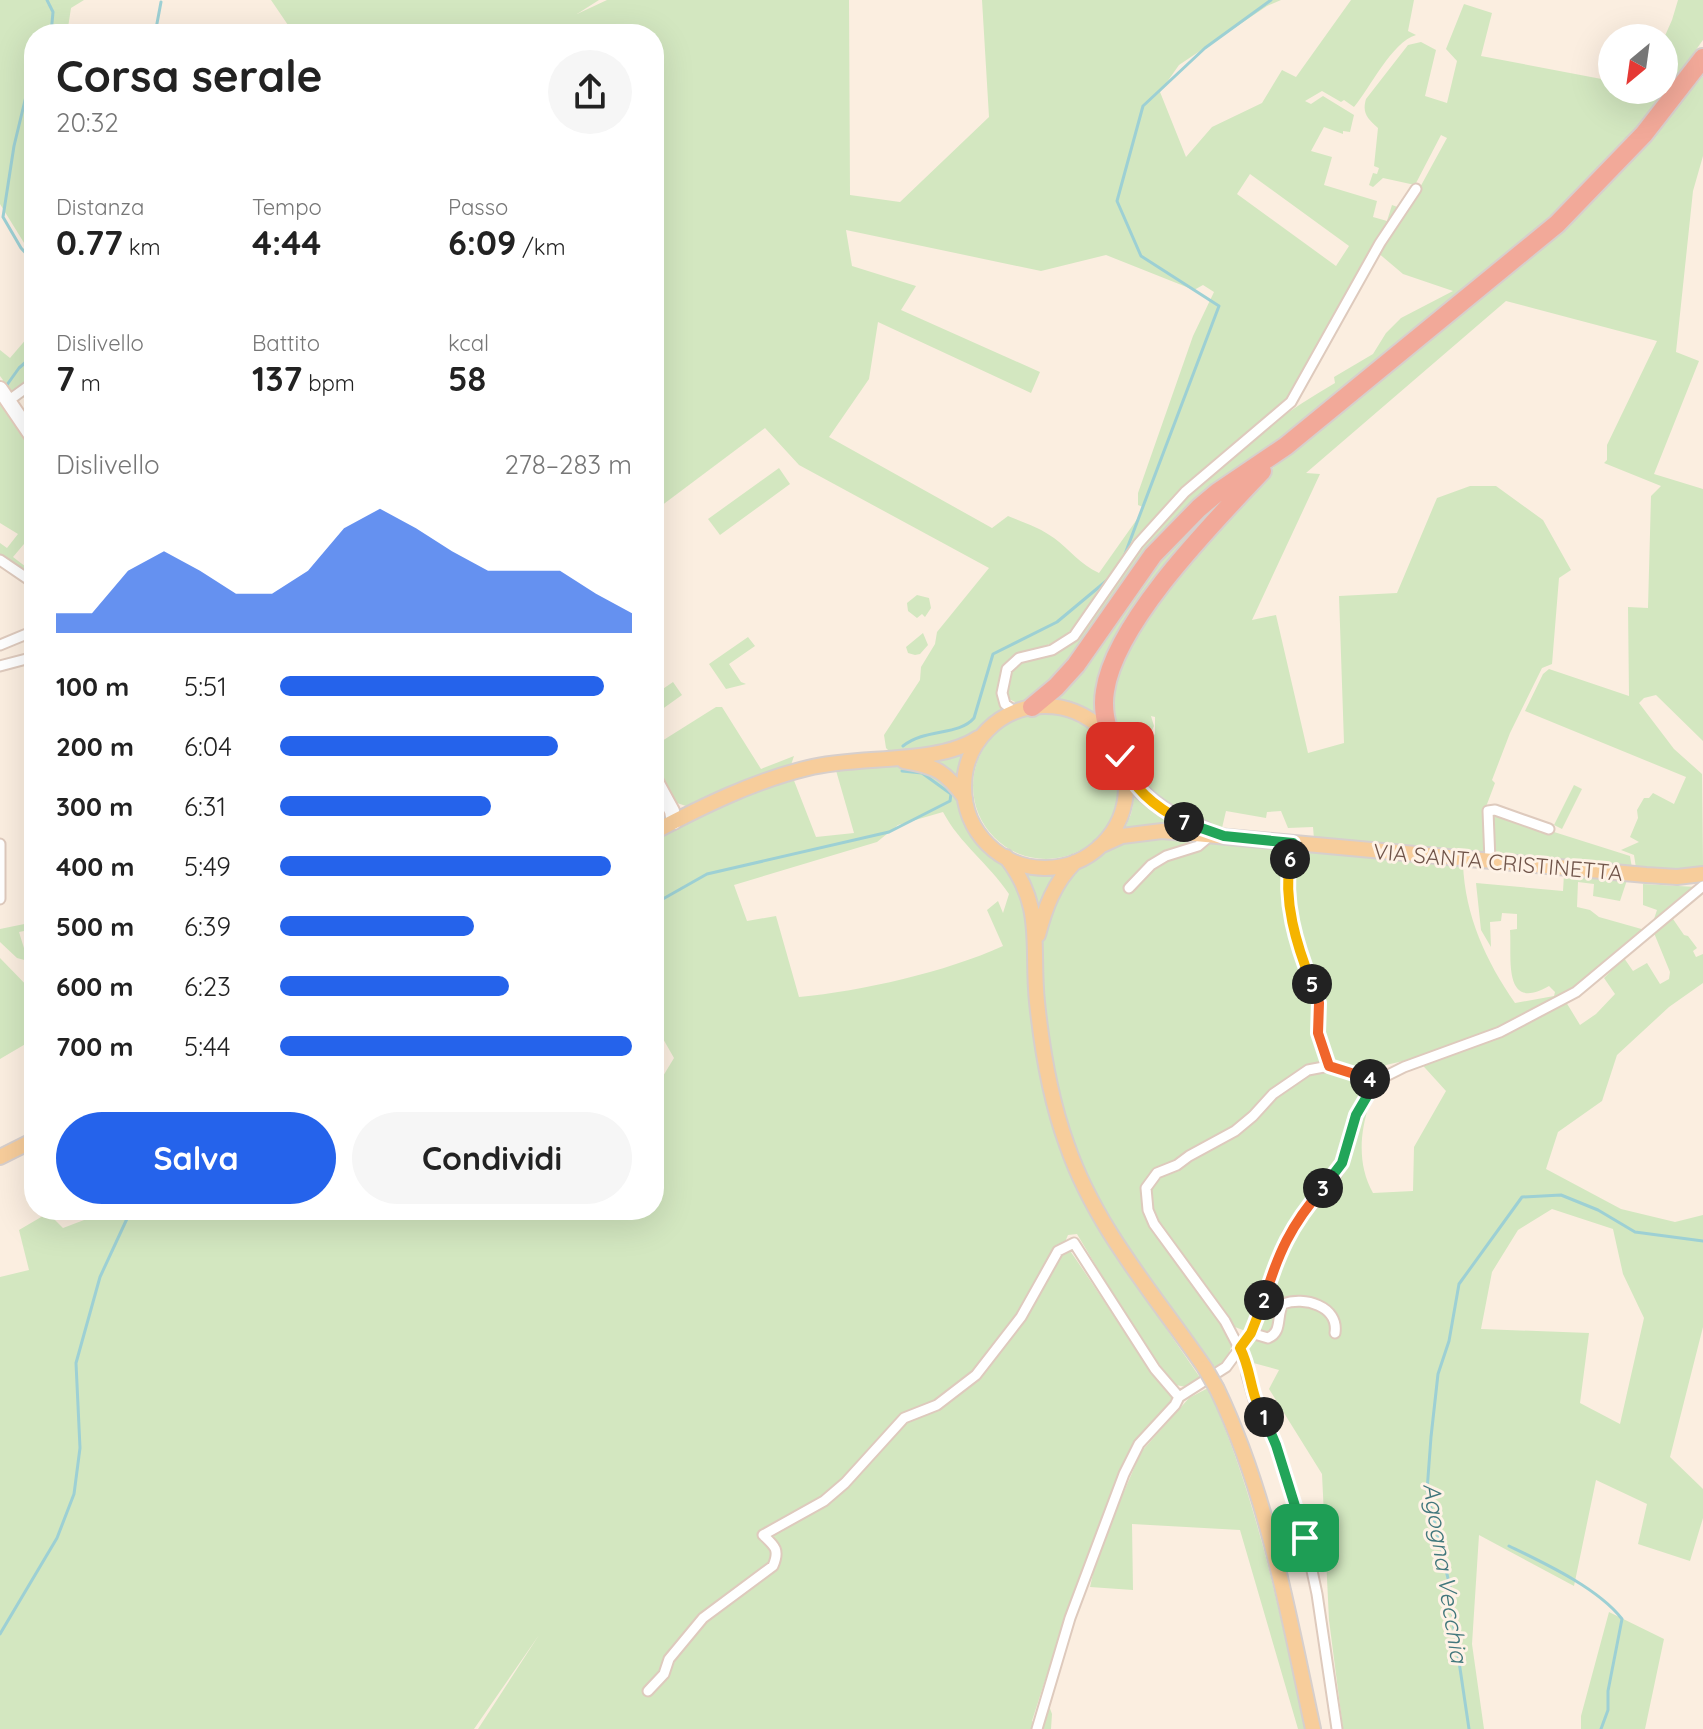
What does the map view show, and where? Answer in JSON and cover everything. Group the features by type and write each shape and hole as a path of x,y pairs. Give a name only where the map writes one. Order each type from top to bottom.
{"highway":[{"path":"1678,90 1703,48"},
{"path":"1678,92 1703,58"},
{"path":"1678,94 1703,72"},
{"path":"1024,709 1056,687 1076,665 1132,582 1173,533 1218,492 1286,446 1557,224 1616,165 1668,104"},
{"path":"1111,740 1104,719 1105,690 1131,628 1213,522 1286,446"}],"main road":[{"path":"664,827 748,788 788,774 836,762 965,746 999,721 1024,709 1059,707 1077,712 1099,726 1111,740 1125,773 1123,809 1111,834 1100,846 1076,861 1055,888 1037,940 1036,991 1049,1081 1067,1146 1105,1227 1205,1368 1234,1424 1258,1487 1313,1729"},
{"path":"966,800 968,764 985,733"},
{"path":"867,759 905,762 939,770 950,777 966,800 980,833 1021,876 1037,940"},
{"name":"VIA SANTA CRISTINETTA","path":"1125,773 1151,802 1167,813 1218,835"},
{"name":"VIA SANTA CRISTINETTA","path":"1100,846 1122,836 1151,832 1218,835 1557,868 1677,877 1703,874"},
{"path":"1006,857 1041,867 1076,861"},
{"path":"0,1157 24,1145"}],"street":[{"path":"1024,709 1005,704 1002,693 1007,669 1019,658 1052,650 1074,636 1138,544 1185,492 1291,402 1380,243 1416,189"},
{"path":"24,386 3,393 24,424"},
{"path":"0,560 24,576"},
{"path":"0,645 24,635"},
{"path":"0,666 24,660"},
{"path":"664,792 675,806 690,814"},
{"path":"664,796 674,822"},
{"path":"1490,861 1488,811 1495,810 1549,829"},
{"path":"1129,888 1151,865 1166,856 1198,846 1218,835"},
{"path":"1293,843 1288,899 1292,924 1319,1003 1318,1033 1329,1066"},
{"path":"0,844 0,899"},
{"path":"1037,1729 1070,1618 1124,1474 1139,1444 1179,1397 1226,1367 1251,1333 1288,1234 1337,1173 1356,1115 1376,1081 1404,1067 1500,1032 1576,992 1703,886"},
{"path":"1337,1729 1317,1594 1305,1538 1276,1445 1254,1400 1247,1375 1248,1365 1225,1321 1154,1224 1148,1210 1146,1188 1157,1173 1177,1165 1235,1131 1273,1094 1308,1070 1329,1066 1376,1081"},
{"path":"648,1691 664,1674 669,1659 703,1618 773,1566 778,1555 775,1546 763,1535 824,1501 845,1483 904,1418 937,1405 976,1375 1021,1317 1058,1251 1074,1243 1155,1369 1179,1397"},
{"path":"1251,1333 1268,1338 1274,1336 1279,1328 1278,1312 1283,1304 1291,1301 1324,1308 1333,1314 1337,1323 1335,1333"}],"green space":[{"path":"0,0 84,0 71,8 69,24 24,24 24,243 0,204"},
{"path":"271,0 599,0 577,14 607,0 849,0 850,195 900,202 989,117 982,0 1281,0 1267,6 1179,65 1160,92 1186,157 1212,127 1262,103 1282,70 1296,77 1351,0 1414,0 1408,31 1416,35 1407,39 1390,56 1354,107 1322,91 1305,101 1311,104 1323,96 1354,115 1350,132 1343,131 1343,134 1324,127 1311,151 1332,157 1324,185 1377,201 1373,217 1387,221 1392,205 1403,209 1289,399 1211,462 1170,502 1131,546 1070,631 1057,641 1008,663 999,688 1002,709 963,743 890,752 886,748 884,735 920,680 921,667 935,644 937,632 989,568 799,465 765,428 664,504 664,24 287,24","holes":["1250,174 1349,246 1336,266 1237,194","846,230 1041,271 1106,255 1194,290 1203,285 1214,292 1193,336 1138,493 1138,505 1143,507 1140,515 1099,573 1038,528 1008,516 992,528 829,437 869,379 878,322 1031,393 1040,372 901,310 916,286 852,266"]},
{"path":"1678,0 1703,0 1703,40 1678,75 1678,24 1670,24"},
{"path":"1464,4 1492,13 1481,56 1598,78 1598,104 1657,104 1631,140 1569,206 1439,315 1412,329 1375,364 1215,488 1037,697 1019,704 1007,698 1009,672 1027,659 1072,641 1133,555 1206,477 1281,417 1335,383 1334,377 1373,354 1386,333 1401,318 1453,291 1403,274 1377,252 1412,202 1447,138 1441,135 1415,185 1383,178 1373,187 1369,185 1373,173 1377,174 1379,168 1374,166 1378,128 1366,115 1366,99 1408,45 1421,42 1436,50 1425,96 1447,103 1457,61 1446,49"},
{"path":"1703,76 1703,156 1693,191 1676,352 1699,361 1654,474 1703,489 1703,741 1656,695 1639,703 1674,749 1702,774 1703,867 1668,870 1636,868 1634,855 1621,850 1639,842 1630,837 1638,818 1637,810 1644,798 1649,798 1653,793 1674,804 1686,777 1525,711 1543,674 1549,669 1629,696 1628,607 1648,608 1651,496 1661,486 1604,463 1607,460 1607,445 1657,341 1506,301 1306,473 1320,474 1252,620 1276,615 1308,753 1344,743 1339,596 1397,593 1437,498 1470,486 1496,486 1543,520 1571,570 1559,578 1552,664 1542,668 1510,733 1492,780 1495,783 1484,812 1486,856 1314,839 1313,827 1288,828 1281,811 1267,812 1266,818 1226,811 1222,828 1181,814 1151,796 1132,774 1131,762 1155,734 1155,717 1151,716 1154,726 1143,741 1128,744 1117,739 1109,686 1145,614 1261,478 1562,231 1620,174"},
{"path":"24,342 24,387 13,395 1,382 0,350 10,358"},
{"path":"0,397 24,432 24,544 13,557 24,565 24,573 0,556 0,543 7,548 18,534 0,523"},
{"path":"779,468 790,484 720,535 708,519"},
{"path":"1223,497 1224,503 1147,602 1101,718 1078,708 1046,701 1142,573"},
{"path":"917,595 929,598 931,608 925,617 922,614 917,618 908,611 907,603"},
{"path":"923,633 928,645 920,654 908,653 906,647"},
{"path":"748,637 755,646 729,664 741,682 746,684 726,689 709,664"},
{"path":"673,682 682,695 664,708 664,688"},
{"path":"716,707 722,707 761,769 794,756 790,768 692,808 674,802 664,784 664,740"},
{"path":"1046,713 1074,718 1098,734 1114,758 1119,786 1114,814 1098,838 1074,854 1046,859 1018,854 994,838 978,814 973,786 978,758 994,734 1018,718"},
{"path":"964,753 959,777 942,765 924,760"},
{"path":"903,764 935,773 961,802 975,836 985,850 1012,873 1025,900 1029,1000 1035,1042 1077,1186 1117,1257 1201,1379 1187,1387 1175,1385 1139,1338 1077,1234 1068,1235 1066,1245 1172,1397 1133,1452 1078,1585 1032,1721 1038,1725 1049,1706 1051,1729 478,1729 539,1635 474,1729 0,1729 0,1277 29,1270 19,1230 36,1220 55,1220 63,1228 84,1220 664,1220 664,1074 674,1058 664,1040 664,832 744,794 793,778 816,837 854,833 835,767","holes":["943,812 1009,894 1003,913 998,901 987,910 1003,946 956,964 849,990 799,997 776,916 747,921 734,885 877,842 898,825"]},
{"path":"1574,785 1582,789 1562,829 1554,825"},
{"path":"1135,794 1176,823 1175,825 1124,830"},
{"path":"1497,814 1630,856 1632,868 1496,857 1491,820"},
{"path":"1145,835 1197,840 1191,844 1199,849 1216,839 1463,864 1468,902 1479,937 1515,1003 1554,996 1555,992 1549,986 1534,992 1523,992 1517,987 1511,967 1510,930 1517,929 1517,914 1502,913 1501,921 1490,922 1491,947 1481,930 1476,883 1563,891 1564,874 1627,880 1620,901 1593,896 1594,884 1578,882 1577,907 1590,910 1599,917 1645,930 1581,984 1534,1014 1543,1015 1566,1002 1580,1025 1615,994 1604,978 1624,958 1633,971 1647,963 1660,984 1669,979 1670,972 1654,933 1682,909 1673,919 1697,948 1693,951 1696,957 1703,954 1703,983 1669,1007 1617,1055 1602,1101 1558,1132 1546,1169 1621,1209 1675,1222 1703,1215 1703,1327 1670,1457 1703,1489 1703,1518 1690,1561 1638,1544 1647,1504 1596,1480 1574,1586 1479,1535 1472,1644 1484,1729 1343,1729 1329,1620 1322,1474 1269,1389 1279,1370 1246,1361 1242,1350 1253,1334 1235,1327 1230,1350 1216,1369 1116,1233 1078,1160 1059,1094 1045,1020 1041,985 1044,928 1055,896 1074,869 1099,852","holes":["1416,1058 1446,1091 1414,1147 1413,1191 1373,1193 1366,1177 1362,1145 1363,1128 1372,1096 1386,1065","1552,1209 1613,1229 1623,1274 1644,1318 1620,1424 1580,1403 1589,1333 1481,1329 1492,1272 1518,1230"]},
{"path":"1022,869 1042,873 1059,871 1039,913"},
{"path":"1643,884 1696,887 1658,921 1654,919 1657,910 1643,905"},
{"path":"24,924 24,931 19,932 24,960 17,958 0,942 0,929"},
{"path":"0,958 24,983 24,1045 0,1059"},
{"path":"1208,1388 1254,1513 1305,1729 1298,1729 1240,1530 1132,1524 1133,1590 1090,1587 1098,1552 1141,1452 1189,1398"},
{"path":"1609,1612 1664,1639 1645,1729 1581,1729 1581,1716"}],"waterway":[{"path":"47,0 53,12 52,24"},
{"path":"1125,554 1219,306 1141,256 1117,201 1143,106 1205,48 1271,0"},
{"path":"157,24 161,2"},
{"path":"24,104 3,217 24,251"},
{"path":"4,389 24,364"},
{"path":"903,746 912,740 968,724 974,718 993,654 1057,622 1111,577"},
{"path":"664,898 707,874 889,832 950,801 951,794 922,773 902,771"},
{"name":"Agogna Vecchia","path":"1469,1729 1452,1595 1427,1491 1438,1374 1449,1341 1459,1284 1522,1197 1561,1195 1598,1210 1635,1232 1703,1241"},
{"path":"0,1634 57,1538 74,1494 80,1448 76,1363 100,1277 126,1220"},
{"path":"1509,1546 1585,1587 1622,1619 1608,1691 1608,1710 1601,1729"}],"route":[{"path":"1120,756 1125,773 1137,788 1151,802 1184,822 1224,836 1293,843 1288,899 1292,924 1319,1003 1318,1033 1329,1066 1376,1081 1356,1115 1337,1173 1288,1234 1262,1308 1251,1333 1240,1348 1248,1365 1247,1375 1254,1400 1276,1445 1305,1538"}]}
